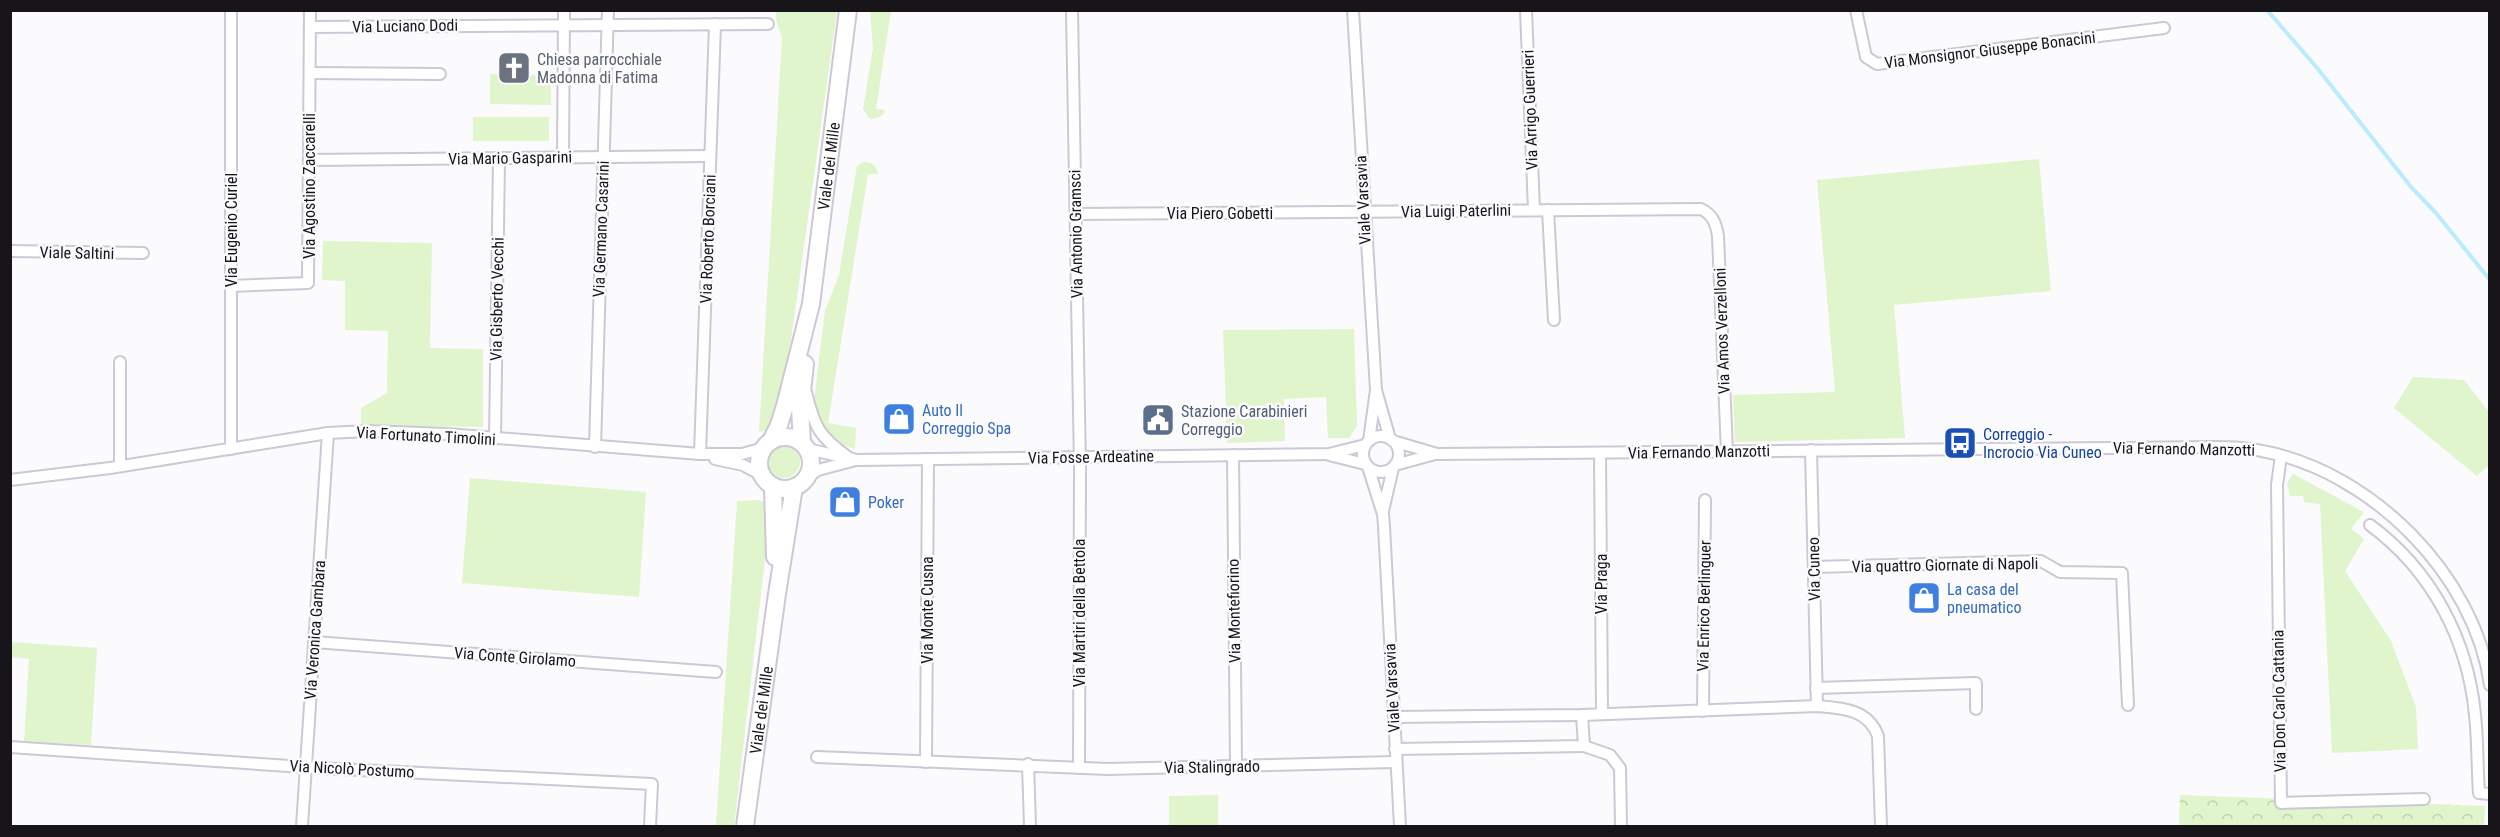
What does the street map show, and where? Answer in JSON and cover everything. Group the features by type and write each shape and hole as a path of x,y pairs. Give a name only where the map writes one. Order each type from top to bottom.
{"main road":[{"name":"Viale dei Mille","path":"777,594 768,481 759,461 779,425 811,304 848,10"},
{"name":"Viale dei Mille","path":"847,28 853,10"},
{"name":"Viale dei Mille","path":"745,826 777,594 800,483 810,464 800,430 811,304"},
{"path":"767,444 787,437 804,446"},
{"path":"768,481 787,488 800,483"}],"street":[{"name":"Via Eugenio Curiel","path":"231,10 231,449"},
{"name":"Via Agostino Zaccarelli","path":"231,286 308,283 310,10"},
{"path":"563,156 564,10"},
{"name":"Via Germano Casarini","path":"595,447 608,10"},
{"name":"Via Antonio Gramsci","path":"1072,10 1080,458"},
{"name":"Viale Varsavia","path":"1353,10 1376,390 1391,440 1398,450 1383,514 1400,826"},
{"name":"Via Arrigo Guerrieri","path":"1526,10 1534,210"},
{"name":"Via Monsignor Giuseppe Bonacini","path":"1856,10 1866,57 1877,64 2164,28"},
{"name":"Via Roberto Borciani","path":"700,454 715,24"},
{"name":"Via Luciano Dodi","path":"310,27 768,24"},
{"path":"310,73 440,74"},
{"name":"Via Mario Gasparini","path":"310,160 710,156"},
{"name":"Via Gisberto Vecchi","path":"495,439 499,159"},
{"name":"Via Luigi Paterlini","path":"1364,212 1691,208 1708,213"},
{"path":"1548,210 1554,320"},
{"name":"Via Piero Gobetti","path":"1076,214 1364,212"},
{"name":"Via Amos Verzelloni","path":"1708,213 1717,226 1719,236 1727,452"},
{"name":"Viale Saltini","path":"10,251 143,253"},
{"path":"120,362 120,466"},
{"path":"803,378 811,416 820,434 853,460"},
{"name":"Viale Varsavia","path":"1376,390 1363,454 1383,514"},
{"name":"Via Fortunato Timolini","path":"10,480 120,466 328,433 407,432 700,454 742,454 767,444"},
{"name":"Via Veronica Gambara","path":"302,826 328,433"},
{"path":"1367,443 1378,436 1391,440"},
{"name":"Via Fernando Manzotti","path":"1391,440 1405,447 1437,454 2230,447 2264,451 2307,465 2359,491 2398,520 2418,541 2460,600 2477,638 2490,685"},
{"name":"Via Fosse Ardeatine","path":"800,483 818,470 853,460 1329,454 1367,443"},
{"name":"Via Fosse Ardeatine","path":"804,446 853,460"},
{"name":"Via Cuneo","path":"1810,450 1817,706"},
{"name":"Via Fortunato Timolini","path":"700,454 743,465 768,481"},
{"name":"Via Fosse Ardeatine","path":"1329,454 1366,465"},
{"name":"Via Fernando Manzotti","path":"1394,466 1437,454"},
{"name":"Via Praga","path":"1600,454 1602,714"},
{"name":"Via Montefiorino","path":"1233,455 1236,767"},
{"name":"Via Don Carlo Cattania","path":"2281,456 2277,485 2281,803 2424,799"},
{"name":"Via Martiri della Bettola","path":"1079,768 1080,458"},
{"name":"Via Monte Cusna","path":"926,762 928,459"},
{"path":"1366,465 1378,472 1394,466"},
{"name":"Via Enrico Berlinguer","path":"1703,711 1705,500"},
{"path":"2370,525 2411,561 2428,584 2459,640 2467,668 2475,714 2479,793 2490,794"},
{"name":"Via quattro Giornate di Napoli","path":"1814,567 2041,561 2060,572 2122,573 2128,705"},
{"name":"Via Conte Girolamo","path":"314,642 716,672"},
{"path":"1816,688 1976,683 1976,709"},
{"path":"1394,717 1582,715 1817,706 1856,712 1875,729 1880,744 1881,826"},
{"path":"1582,715 1584,746"},
{"path":"1395,749 1584,746 1610,755 1620,768 1621,826"},
{"name":"Via Nicolò Postumo","path":"10,747 306,767 651,784 650,826"},
{"name":"Via Stalingrado","path":"817,757 1028,764 1079,768 1236,767 1395,762"},
{"path":"1028,764 1030,826"}],"green space":[{"path":"776,11 837,11 786,375 771,429 759,432 782,38 776,20"},
{"path":"870,11 891,11 876,109 885,110 884,114 870,119 863,109 873,48"},
{"path":"490,74 551,75 551,105 490,104"},
{"path":"473,117 549,117 549,141 473,141"},
{"path":"2039,159 2051,291 1894,305 1905,438 1735,442 1733,395 1835,392 1817,180"},
{"path":"863,162 874,165 878,174 868,174 828,423 856,428 855,449 834,442 817,417 814,401 825,311 839,275 857,166"},
{"path":"323,241 432,243 430,348 483,349 483,427 361,425 361,408 387,393 388,331 345,330 345,281 322,280"},
{"path":"1354,329 1357,426 1349,438 1328,438 1326,397 1284,399 1285,441 1227,443 1223,330"},
{"path":"2413,377 2464,380 2489,412 2489,465 2477,476 2394,408"},
{"path":"784,446 796,450 800,462 796,474 784,478 772,474 768,462 772,450"},
{"path":"2293,474 2364,512 2351,529 2364,539 2345,571 2391,641 2416,707 2418,749 2332,753 2320,504 2304,502 2303,496 2290,496 2287,483"},
{"path":"470,478 646,492 639,597 462,583"},
{"path":"737,501 768,502 768,534 734,826 716,826"},
{"path":"11,642 97,648 91,745 24,741 29,659 11,657"},
{"path":"1218,795 1218,826 1169,826 1169,796"},
{"path":"2180,795 2485,806 2484,826 2179,826"}],"waterway":[{"path":"2267,10 2490,280"}],"place":[{"name":"Chiesa parrocchiale Madonna di Fatima","path":"514,68"},
{"name":"Auto Il Correggio Spa","path":"899,419"},
{"name":"Stazione Carabinieri Correggio","path":"1158,420"},
{"name":"Correggio - Incrocio Via Cuneo","path":"1960,443"},
{"name":"Poker","path":"845,502"},
{"name":"La casa del pneumatico","path":"1924,598"}]}
